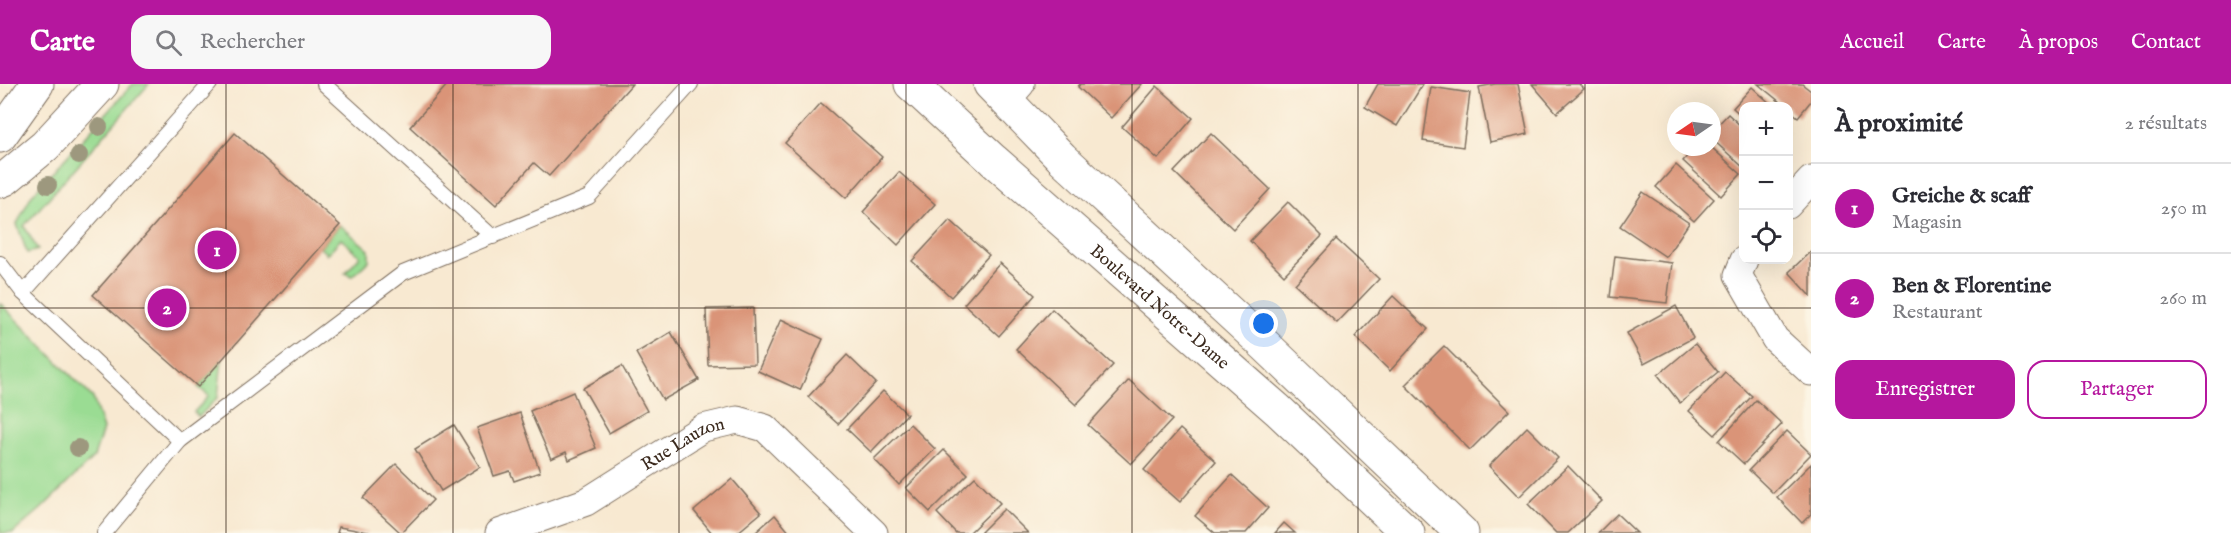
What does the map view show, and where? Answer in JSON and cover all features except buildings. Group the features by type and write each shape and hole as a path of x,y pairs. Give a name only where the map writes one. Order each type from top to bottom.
{"street":[{"path":"0,181 45,146 102,84"},
{"name":"Boulevard Notre-Dame","path":"910,84 993,160 1278,410 1408,533"},
{"path":"0,96 35,86"},
{"path":"0,136 35,86"},
{"path":"1006,89 1062,158 1266,346 1461,533"},
{"path":"1793,200 1811,180"},
{"path":"1742,264 1738,275 1775,339 1811,372"},
{"name":"Rue Lauzon","path":"499,533 586,502 703,428 737,420 765,428 874,533"}],"lane":[{"path":"23,293 210,84"},
{"path":"324,84 493,237"},
{"path":"104,533 180,441 404,273 589,197 691,84"},
{"path":"0,263 23,293 180,441"}],"green space":[{"path":"133,84 149,84 24,226 38,250 27,253 17,224 31,196"},
{"path":"340,225 369,250 369,261 352,276 345,273 360,256 341,239 327,254 320,248"},
{"path":"0,303 93,398 103,429 94,457 13,533 0,533"},
{"path":"222,359 218,397 199,417 194,412 209,396 198,387"}],"place":[{"name":"Greiche & scaff","path":"217,250"},
{"name":"Ben & Florentine","path":"167,308"}]}
